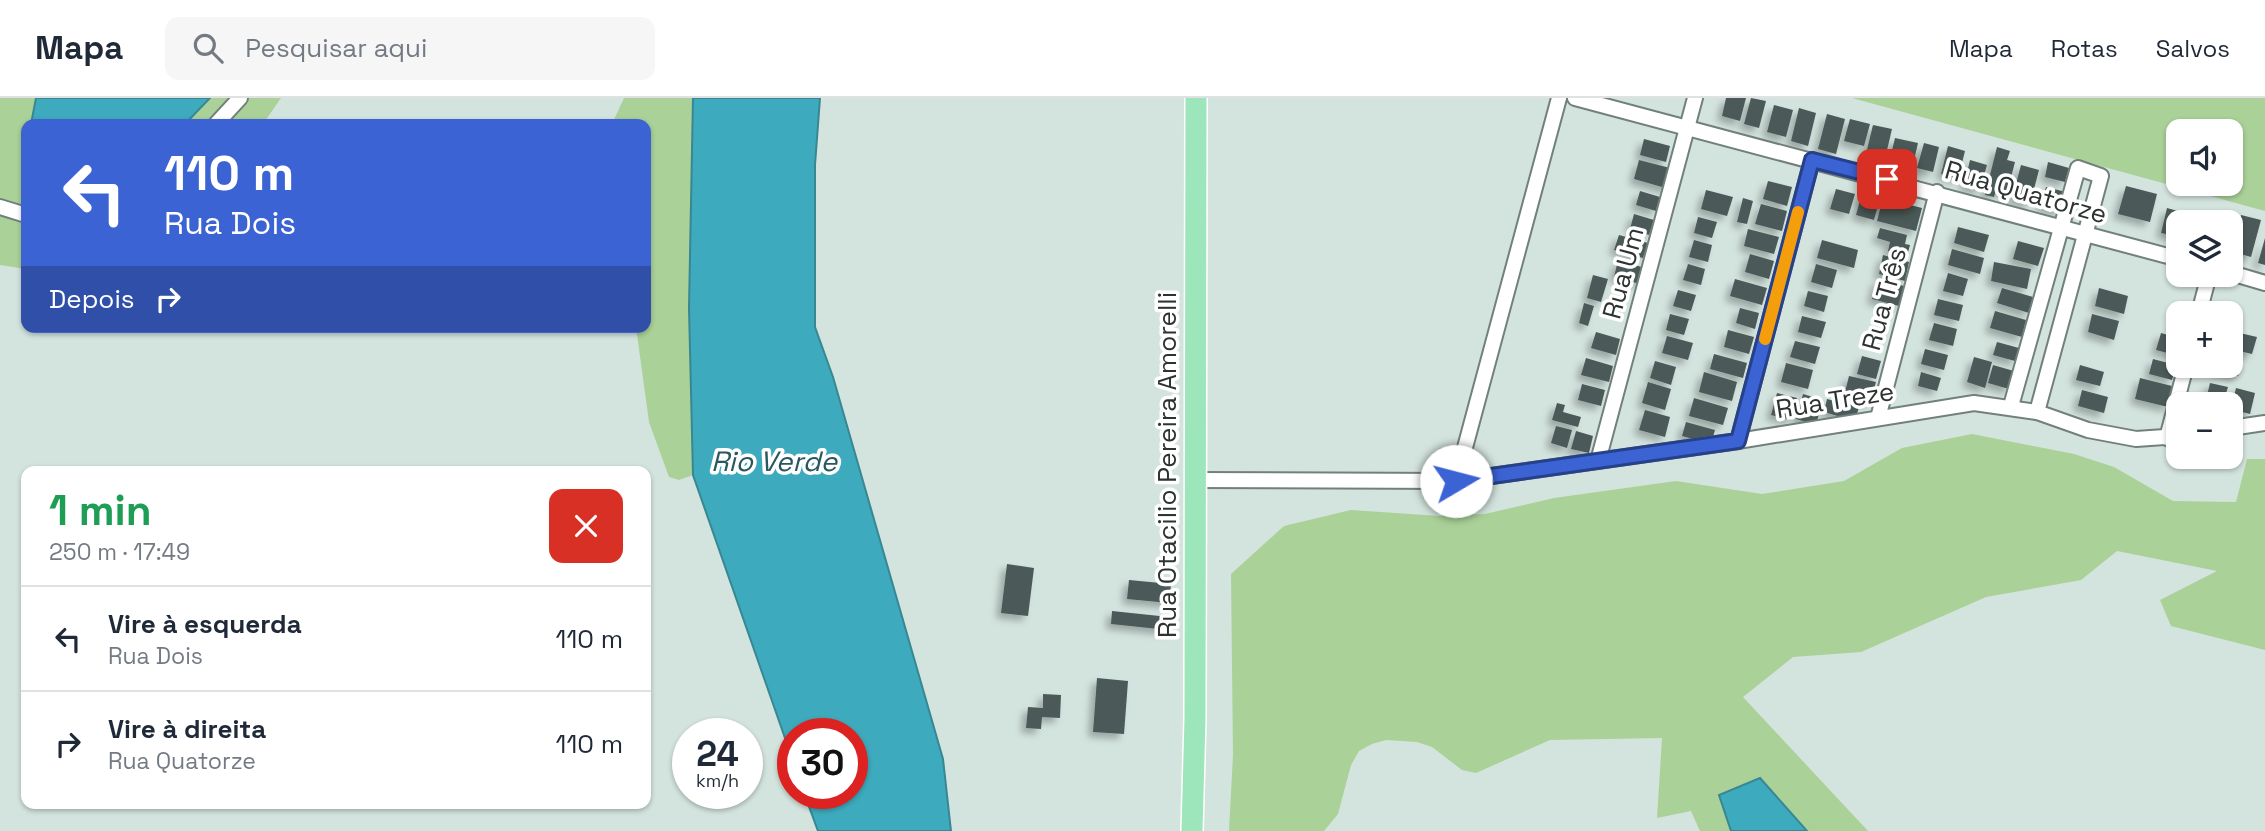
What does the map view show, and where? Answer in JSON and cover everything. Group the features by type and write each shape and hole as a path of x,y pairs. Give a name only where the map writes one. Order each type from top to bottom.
{"main road":[{"name":"Rua Otacilio Pereira Amorelli","path":"1192,831 1196,98"}],"street":[{"path":"221,119 240,98"},
{"path":"1456,481 1559,98"},
{"name":"Rua Quatorze","path":"1575,98 1937,192 2166,256"},
{"name":"Rua Um","path":"1598,461 1695,98"},
{"path":"1738,441 1812,160"},
{"path":"2011,406 2078,168 2101,176 2037,412"},
{"name":"Rua Três","path":"1878,418 1937,192"},
{"path":"0,207 21,213"},
{"path":"2243,277 2265,283"},
{"name":"Rua Treze","path":"1196,480 1456,481 1738,441 1974,402 2011,406 2088,430 2136,439 2166,437"},
{"path":"2243,426 2265,423"}],"green space":[{"path":"0,98 281,98 266,119 21,119 21,268 0,265"},
{"path":"624,98 693,98 689,308 693,475 679,480 669,477 649,422 637,333 651,333 651,119 614,119"},
{"path":"1852,98 2265,98 2265,211 2210,196 2243,196 2243,119 2166,119 2166,184"},
{"path":"1972,434 2074,454 2114,467 2173,501 2236,502 2247,459 2265,459 2265,650 2171,626 2160,600 2217,571 2117,551 2081,580 1986,597 1861,652 1793,657 1743,697 1868,831 1700,831 1691,811 1657,818 1662,738 1550,740 1476,773 1462,770 1432,747 1417,742 1386,740 1359,751 1351,765 1338,814 1324,831 1229,831 1233,755 1231,574 1284,526 1351,510 1439,516 1485,514 1554,498 1676,481 1762,494 1844,481 1902,448"}],"water":[{"path":"36,98 210,98 190,119 32,119"},
{"name":"Rio Verde","path":"693,98 820,98 815,165 815,327 833,377 943,759 951,831 818,831 810,809 868,809 868,718 778,718 693,475 689,308"},
{"path":"1760,778 1807,831 1731,831 1719,795"}],"building":[{"path":"1726,98 1746,98 1740,121 1722,116"},
{"path":"1751,98 1766,101 1759,128 1744,124"},
{"path":"1774,105 1793,110 1786,137 1767,132"},
{"path":"1799,108 1816,113 1808,146 1791,141"},
{"path":"1827,114 1845,119 1836,154 1818,149"},
{"path":"1850,119 1870,124 1864,146 1844,141"},
{"path":"1873,125 1892,129 1884,163 1865,158"},
{"path":"1895,138 1918,143 1912,169 1889,163"},
{"path":"1644,139 1670,146 1666,162 1640,155"},
{"path":"1924,143 1939,147 1933,172 1917,168"},
{"path":"1948,146 1965,151 1958,179 1941,174"},
{"path":"1997,147 2010,151 2007,160 2015,162 2007,193 1996,190 1994,197 1985,195"},
{"path":"1639,160 1674,169 1669,189 1634,179"},
{"path":"1970,160 1987,165 1980,190 1964,186"},
{"path":"2048,162 2069,168 2065,182 2045,177"},
{"path":"2021,165 2039,170 2030,204 2012,199"},
{"path":"1768,181 1792,187 1787,206 1763,199"},
{"path":"2126,186 2157,194 2150,222 2118,214"},
{"path":"2046,187 2066,192 2060,212 2040,206"},
{"path":"1836,189 1855,194 1849,214 1830,209"},
{"path":"1706,190 1733,197 1727,216 1701,209"},
{"path":"1640,191 1660,197 1656,211 1636,205"},
{"path":"1862,193 1880,198 1874,220 1856,215"},
{"path":"1743,198 1753,201 1747,224 1737,222"},
{"path":"1883,198 1922,208 1916,231 1877,221"},
{"path":"1761,204 1787,211 1782,231 1755,224"},
{"path":"2166,212 2166,234 2161,233"},
{"path":"1634,214 1654,220 1649,235 1630,229"},
{"path":"2243,216 2261,220 2251,257 2243,255"},
{"path":"1698,217 1717,222 1712,238 1694,233"},
{"path":"1958,227 1989,235 1984,252 1954,243"},
{"path":"1880,228 1907,235 1905,244 1910,245 1907,256 1888,251 1890,242 1877,238"},
{"path":"1748,229 1779,237 1774,254 1744,246"},
{"path":"1619,235 1648,243 1643,258 1614,250"},
{"path":"2265,238 2265,265 2258,263"},
{"path":"1694,240 1712,245 1708,262 1689,257"},
{"path":"1822,240 1858,250 1854,268 1817,258"},
{"path":"2018,241 2044,248 2038,266 2013,259"},
{"path":"1952,249 1984,258 1980,274 1948,265"},
{"path":"1750,254 1774,261 1769,279 1745,272"},
{"path":"1883,255 1909,262 1905,281 1879,274"},
{"path":"1618,260 1645,268 1640,284 1614,277"},
{"path":"1994,262 2031,269 2027,289 1991,281"},
{"path":"1688,264 1705,269 1701,285 1683,280"},
{"path":"1816,264 1837,270 1832,288 1811,282"},
{"path":"1948,273 1968,279 1963,296 1943,291"},
{"path":"1593,275 1608,279 1601,302 1587,298"},
{"path":"1735,279 1767,288 1762,305 1730,296"},
{"path":"1877,279 1904,286 1899,306 1872,299"},
{"path":"2002,288 2033,297 2029,313 1997,303"},
{"path":"2099,288 2128,296 2124,314 2095,306"},
{"path":"1678,290 1696,295 1691,311 1673,306"},
{"path":"1808,291 1828,296 1824,312 1804,306"},
{"path":"1938,299 1963,305 1959,321 1934,315"},
{"path":"1584,303 1594,306 1588,326 1579,323"},
{"path":"1740,308 1759,313 1755,329 1736,323"},
{"path":"1995,311 2026,320 2022,337 1990,328"},
{"path":"1670,314 1689,319 1684,335 1666,330"},
{"path":"2092,314 2119,321 2114,340 2088,332"},
{"path":"1802,316 1826,322 1821,338 1798,332"},
{"path":"1934,323 1957,329 1953,346 1929,340"},
{"path":"1728,330 1754,337 1749,354 1724,347"},
{"path":"1596,332 1620,339 1616,355 1591,348"},
{"path":"2161,333 2166,334 2166,353 2156,350"},
{"path":"2243,334 2257,337 2252,354 2243,352"},
{"path":"1667,336 1693,343 1688,360 1662,353"},
{"path":"1795,341 1820,347 1815,364 1790,357"},
{"path":"1997,342 2019,348 2015,361 1993,355"},
{"path":"1925,349 1948,355 1944,370 1921,364"},
{"path":"1714,354 1747,363 1743,378 1710,369"},
{"path":"1862,356 1881,361 1876,379 1857,374"},
{"path":"1974,357 1992,362 1985,388 1967,382"},
{"path":"1586,358 1613,366 1609,382 1581,375"},
{"path":"2153,359 2166,362 2166,378 2173,378 2172,380 2149,374"},
{"path":"1655,361 1676,367 1671,385 1650,378"},
{"path":"1786,363 1813,370 1808,389 1781,382"},
{"path":"1993,365 2014,371 2009,389 1988,383"},
{"path":"2080,365 2104,372 2100,386 2076,380"},
{"path":"1704,372 1737,382 1732,401 1699,392"},
{"path":"1921,372 1941,378 1937,391 1918,386"},
{"path":"1849,376 1876,382 1870,403 1844,396"},
{"path":"2140,378 2172,386 2171,392 2166,392 2166,407 2135,399"},
{"path":"1648,382 1671,389 1665,410 1642,403"},
{"path":"2210,383 2228,387 2227,392 2208,392"},
{"path":"1582,384 1605,390 1601,406 1578,400"},
{"path":"2236,388 2255,393 2250,414 2243,412 2243,392 2235,392"},
{"path":"2082,390 2108,397 2104,413 2078,406"},
{"path":"1777,393 1797,398 1791,420 1771,415"},
{"path":"1803,394 1823,400 1816,425 1796,419"},
{"path":"1694,398 1728,408 1723,425 1689,416"},
{"path":"1827,399 1859,407 1855,421 1824,412"},
{"path":"1557,403 1565,405 1563,412 1581,417 1578,427 1552,420"},
{"path":"1645,410 1670,417 1665,437 1639,430"},
{"path":"1686,422 1715,430 1711,444 1682,436"},
{"path":"1556,426 1572,430 1567,448 1551,443"},
{"path":"1576,431 1593,436 1589,453 1571,449"},
{"path":"1007,564 1034,568 1028,616 1001,613"},
{"path":"1129,580 1171,584 1169,603 1127,599"},
{"path":"1112,611 1169,617 1168,630 1111,624"},
{"path":"1097,678 1128,681 1124,734 1093,732"},
{"path":"1043,694 1061,695 1060,718 1042,717 1041,729 1026,728 1028,707 1043,708"}],"slow traffic":[{"path":"1765,339 1798,212"}],"route":[{"path":"1456,481 1738,441 1812,160 1887,179"}]}
